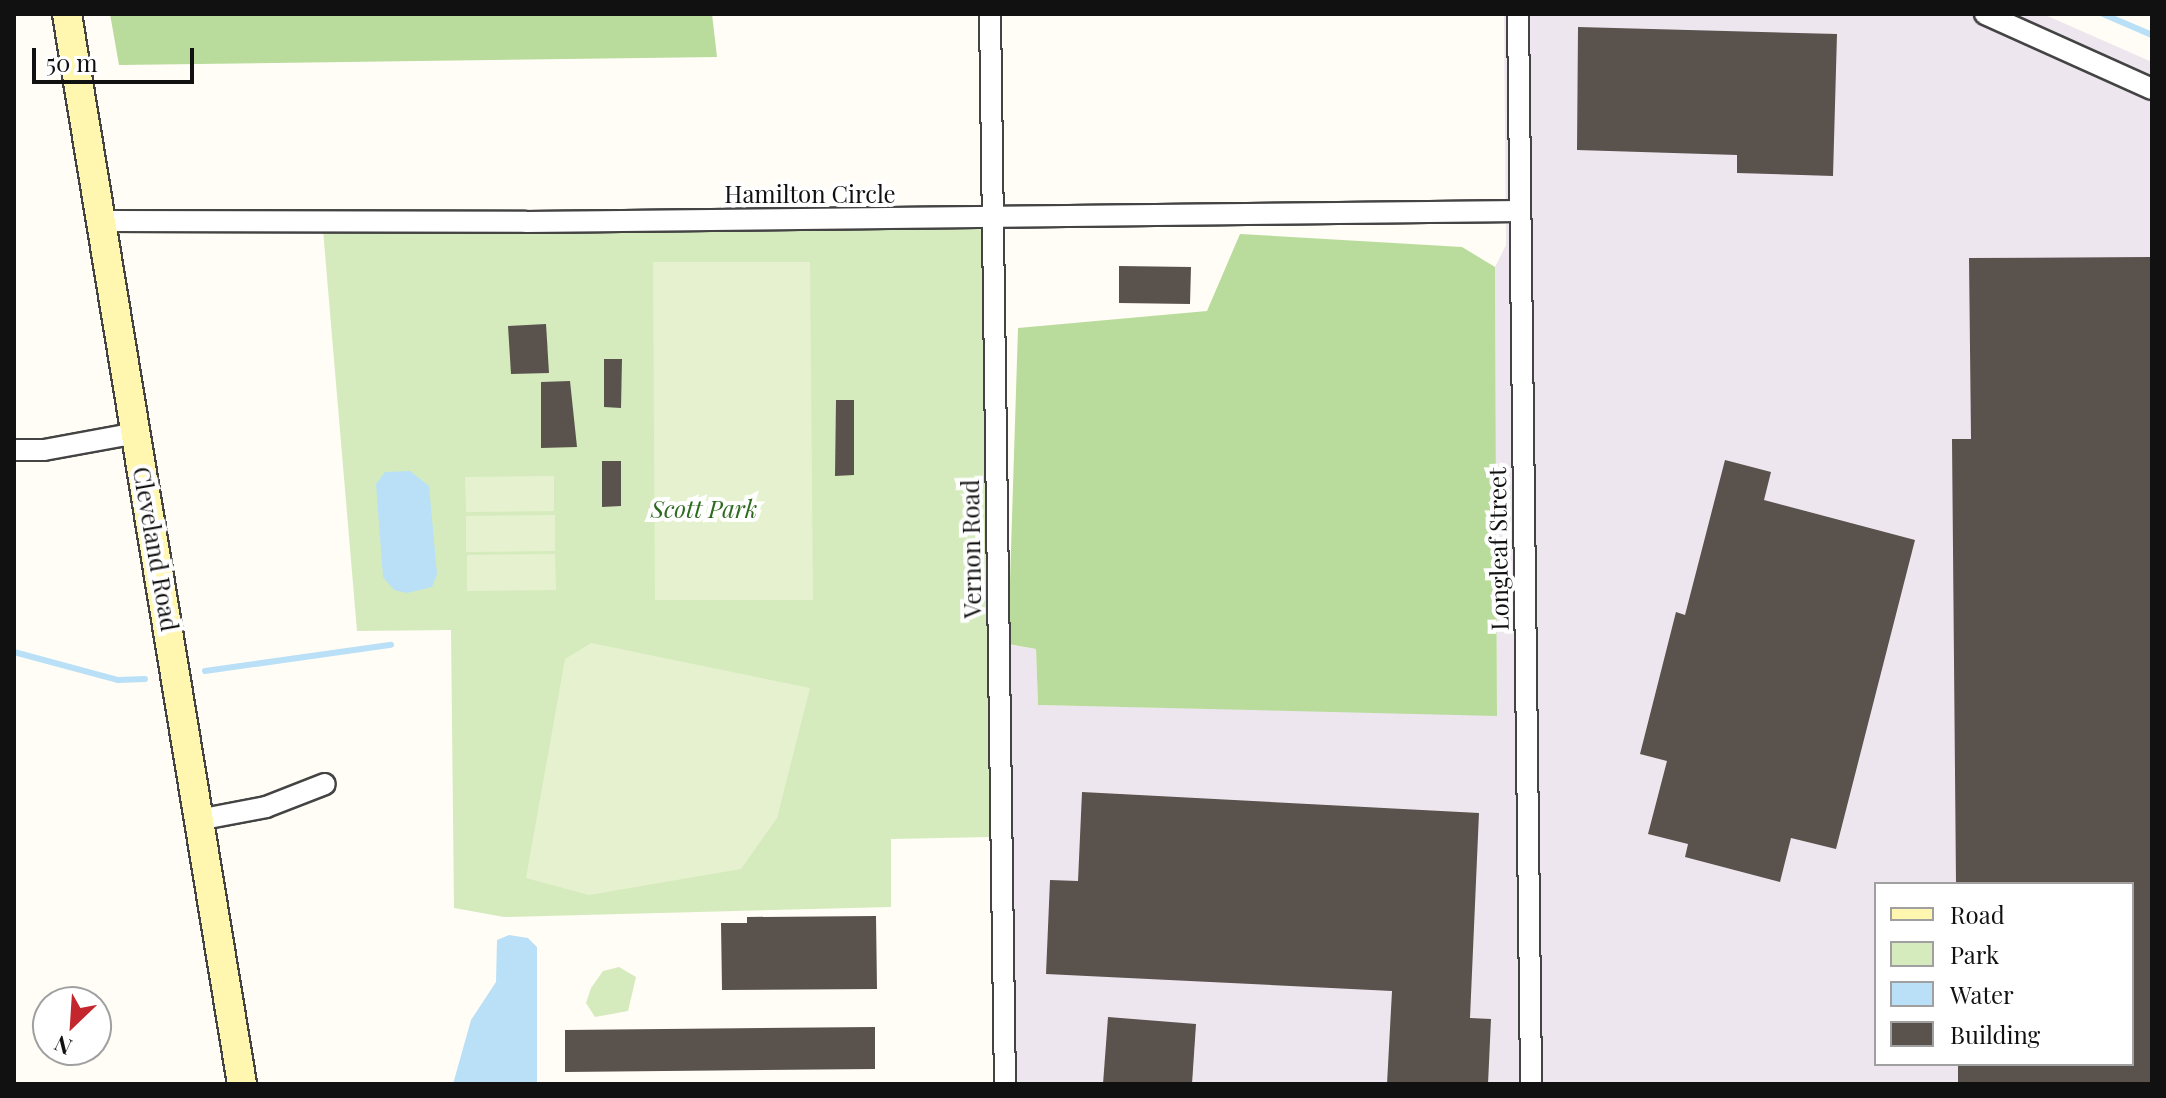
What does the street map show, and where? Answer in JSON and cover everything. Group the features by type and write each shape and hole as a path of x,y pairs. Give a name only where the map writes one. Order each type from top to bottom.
{"street":[{"name":"Cleveland Road","path":"67,14 242,1084"},
{"name":"Vernon Road","path":"990,14 1005,1084"},
{"name":"Longleaf Street","path":"1518,14 1531,1084"},
{"path":"1985,14 2152,89"},
{"name":"Hamilton Circle","path":"101,221 991,218 1520,211"},
{"path":"14,450 44,450 137,433"},
{"path":"198,820 266,807 325,784"}],"shaded area":[{"path":"1504,14 2043,14 2152,62 2152,1084 994,1084 988,641 1036,649 1038,705 1497,715 1495,267 1506,245"}],"green space":[{"path":"110,14 712,14 717,57 119,65"},
{"name":"Scott Park","path":"982,228 991,837 891,839 891,907 504,917 454,908 451,630 357,631 323,230"},
{"path":"1240,234 1462,247 1495,267 1497,716 1038,705 1036,649 1008,644 1018,328 1207,311"},
{"path":"653,262 810,262 813,600 655,600"},
{"path":"554,476 554,511 466,512 465,477"},
{"path":"555,515 555,551 466,552 466,516"},
{"path":"555,554 556,590 467,591 467,555"},
{"path":"591,643 810,688 777,818 741,869 589,895 526,878 565,659"},
{"path":"619,967 636,977 628,1011 595,1017 586,1003 591,988 603,971"}],"water":[{"path":"410,471 429,486 437,574 432,587 407,593 394,590 383,577 376,484 385,472"},
{"path":"509,935 528,938 537,947 537,1084 453,1084 471,1020 496,982 497,940"}],"building":[{"path":"1578,27 1837,34 1833,176 1737,173 1737,155 1577,150"},
{"path":"2152,257 2152,1084 1958,1084 1958,1066 2134,1066 2134,882 1956,882 1952,439 1971,439 1969,258"},
{"path":"1119,266 1191,267 1190,304 1119,303"},
{"path":"546,324 549,373 511,374 508,326"},
{"path":"604,359 622,359 621,408 604,407"},
{"path":"570,381 577,447 541,448 541,382"},
{"path":"836,400 854,400 854,475 835,476"},
{"path":"1725,460 1771,472 1764,500 1915,540 1836,849 1791,838 1780,882 1685,857 1688,844 1648,834 1667,761 1640,754 1676,612 1685,615"},
{"path":"602,461 621,461 621,506 602,507"},
{"path":"1082,792 1479,813 1470,1018 1491,1019 1488,1084 1387,1084 1392,991 1046,974 1050,880 1078,881"},
{"path":"876,916 877,989 722,990 721,923 747,923 747,917"},
{"path":"1108,1017 1196,1024 1192,1084 1103,1084"},
{"path":"875,1027 875,1069 565,1072 565,1030"}],"waterway":[{"path":"2103,14 2152,35"},
{"path":"205,671 391,645"},
{"path":"14,652 118,680 145,679"}]}
